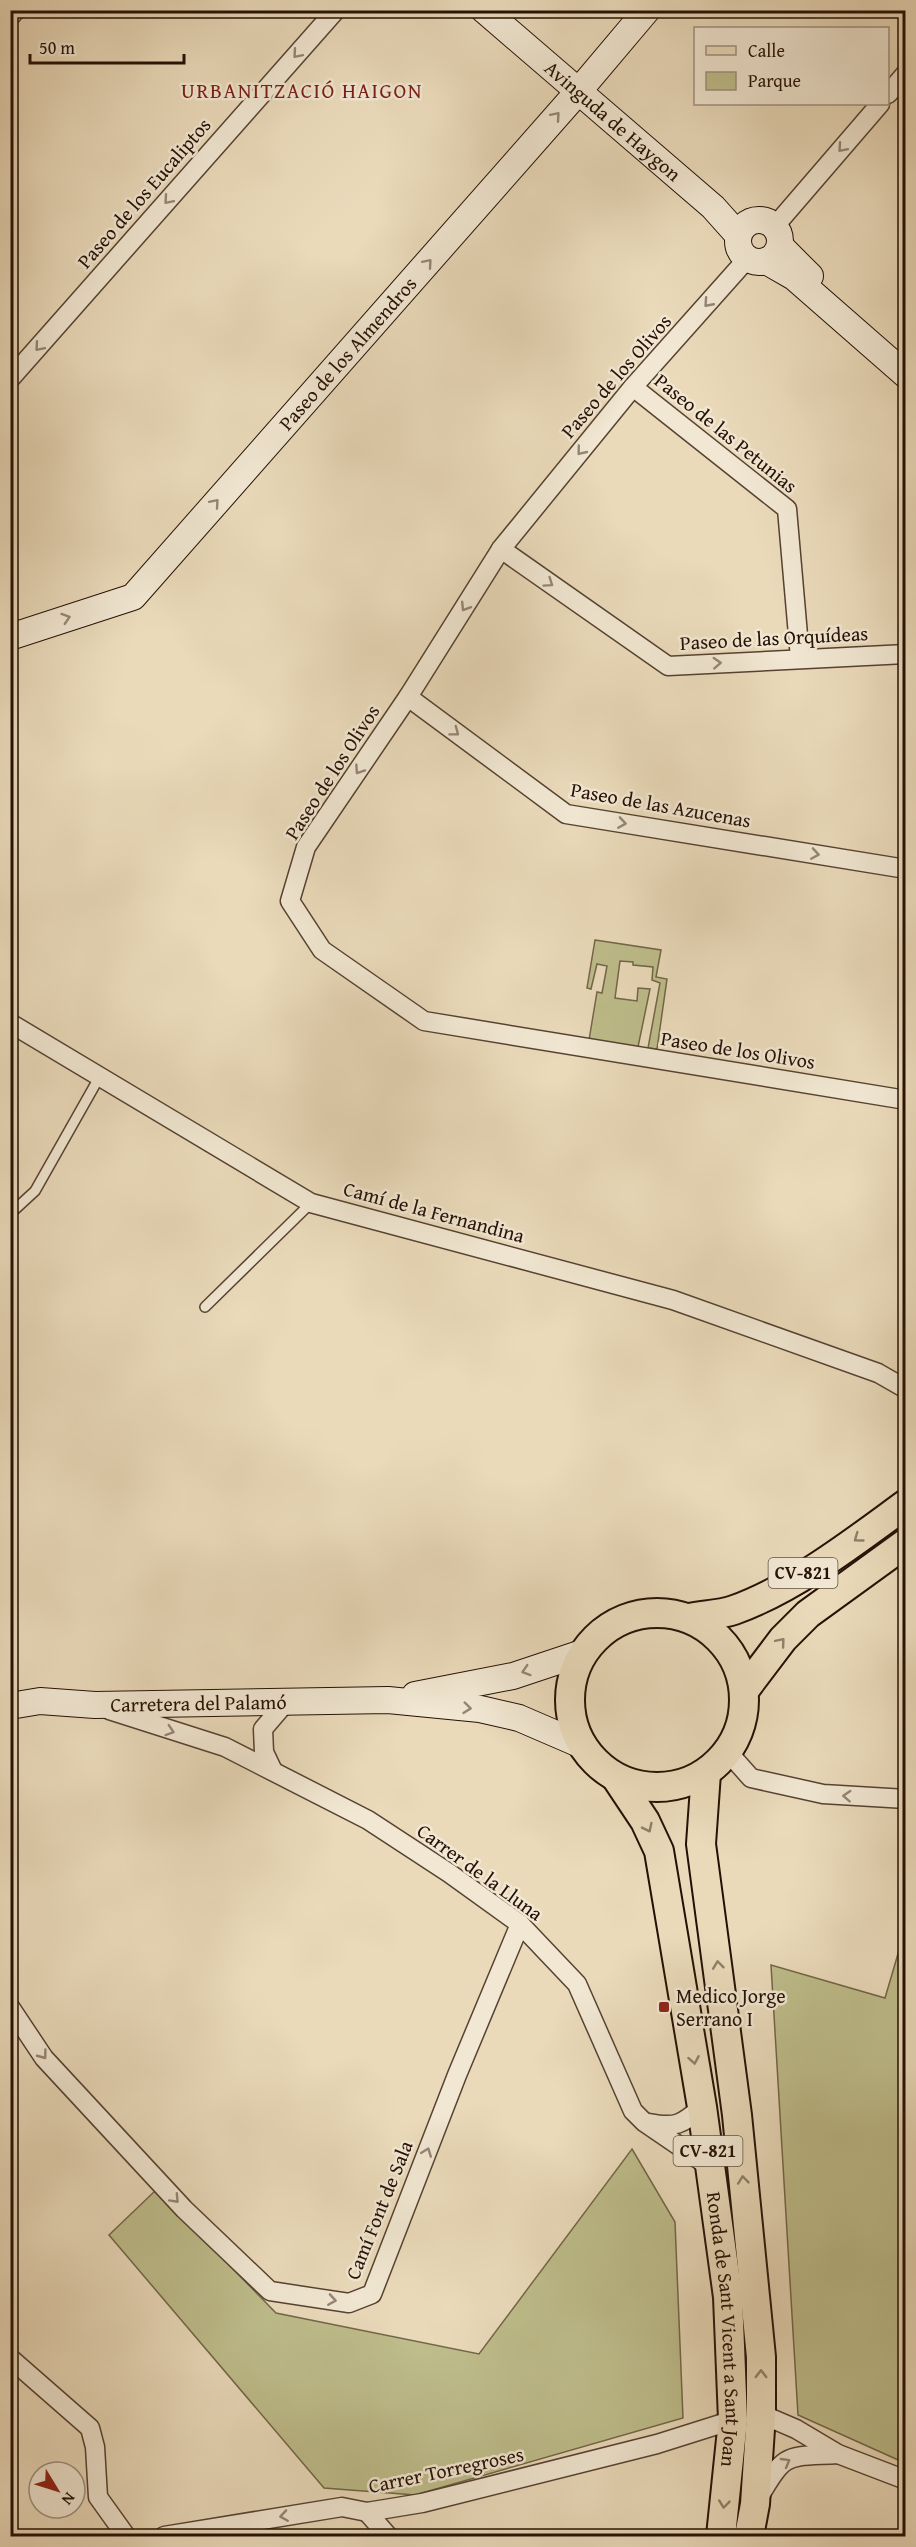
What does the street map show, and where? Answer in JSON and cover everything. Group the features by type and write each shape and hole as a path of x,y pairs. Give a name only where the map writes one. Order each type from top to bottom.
{"main road":[{"name":"CV-821","path":"689,1618 709,1631 725,1648 737,1666 746,1688 744,1720 727,1751 706,1773 663,1786 638,1785 617,1779 592,1760 570,1717 568,1696 582,1653 600,1631 650,1611 689,1618 732,1611 773,1592 850,1545 906,1504"},
{"name":"CV-821","path":"746,1688 783,1639 808,1614 906,1543"},
{"name":"Ronda de Sant Vicent a Sant Joan","path":"706,1773 701,1844 737,2115 761,2357 761,2414 754,2504 749,2536"},
{"name":"Ronda de Sant Vicent a Sant Joan","path":"617,1779 645,1821 659,1851 702,2107 728,2297 733,2420 721,2536"}],"street":[{"path":"10,17 16,10"},
{"name":"Paseo de los Eucaliptos","path":"10,379 336,10"},
{"name":"Avinguda de Haygon","path":"484,10 582,86"},
{"name":"Avinguda de Haygon","path":"505,10 582,86 713,207 744,228"},
{"name":"Paseo de los Almendros","path":"10,637 133,597 647,10"},
{"path":"889,93 905,74"},
{"name":"Paseo de los Olivos","path":"879,105 767,248 633,387 501,549 408,697 306,847 290,901 322,950 424,1021 906,1100"},
{"path":"906,360 802,269 767,248 740,252 744,228 759,219 767,248 794,277 906,375"},
{"name":"Paseo de las Petunias","path":"633,387 787,508 800,658"},
{"name":"Paseo de las Orquídeas","path":"501,549 668,666 906,654"},
{"name":"Paseo de las Azucenas","path":"408,697 566,814 906,869"},
{"name":"Camí de la Fernandina","path":"10,1023 311,1203 673,1300 878,1373 906,1389"},
{"path":"878,1373 906,1401"},
{"name":"Carretera del Palamó","path":"388,1700 513,1676 582,1653"},
{"name":"Carretera del Palamó","path":"10,1706 40,1701 94,1705 388,1700 499,1713 519,1718 584,1746"},
{"path":"273,1771 264,1752 263,1729 287,1701"},
{"name":"Carrer de la Lluna","path":"94,1705 225,1747 273,1771 368,1820 449,1873 520,1924 577,1984 633,2110 644,2122"},
{"path":"727,1751 751,1779 823,1794 906,1799"},
{"name":"Camí Font de Sala","path":"10,2007 44,2058 184,2209 270,2291 349,2303 372,2294 457,2075 520,1924"},
{"path":"644,2122 670,2127 684,2122 702,2107"},
{"path":"644,2122 710,2167"},
{"path":"10,2358 90,2428 95,2447 98,2497 126,2536"},
{"path":"761,2414 788,2425 838,2454 906,2480"},
{"name":"Carrer Torregroses","path":"164,2536 342,2506 367,2512 422,2503 612,2455 733,2420"},
{"path":"754,2504 777,2467 791,2457 838,2454"},
{"path":"367,2512 388,2536"}],"lane":[{"path":"10,1214 34,1191 100,1077"},
{"path":"205,1307 311,1203"}],"green space":[{"path":"595,940 661,950 656,977 667,979 657,1049 648,1048 660,983 652,980 653,967 633,965 633,962 620,961 615,998 637,1001 638,988 650,989 638,1047 589,1040 597,992 602,993 607,966 597,964 591,989 587,988"},
{"path":"905,1930 905,2463 798,2415 771,1965 885,1998"},
{"path":"632,2149 675,2222 683,2418 415,2495 324,2488 109,2235 156,2190 276,2313 479,2354"}],"place":[{"name":"Medico Jorge Serrano I","path":"664,2007"}],"district":[{"name":"URBANITZACIÓ HAIGON","path":"302,91"}]}
